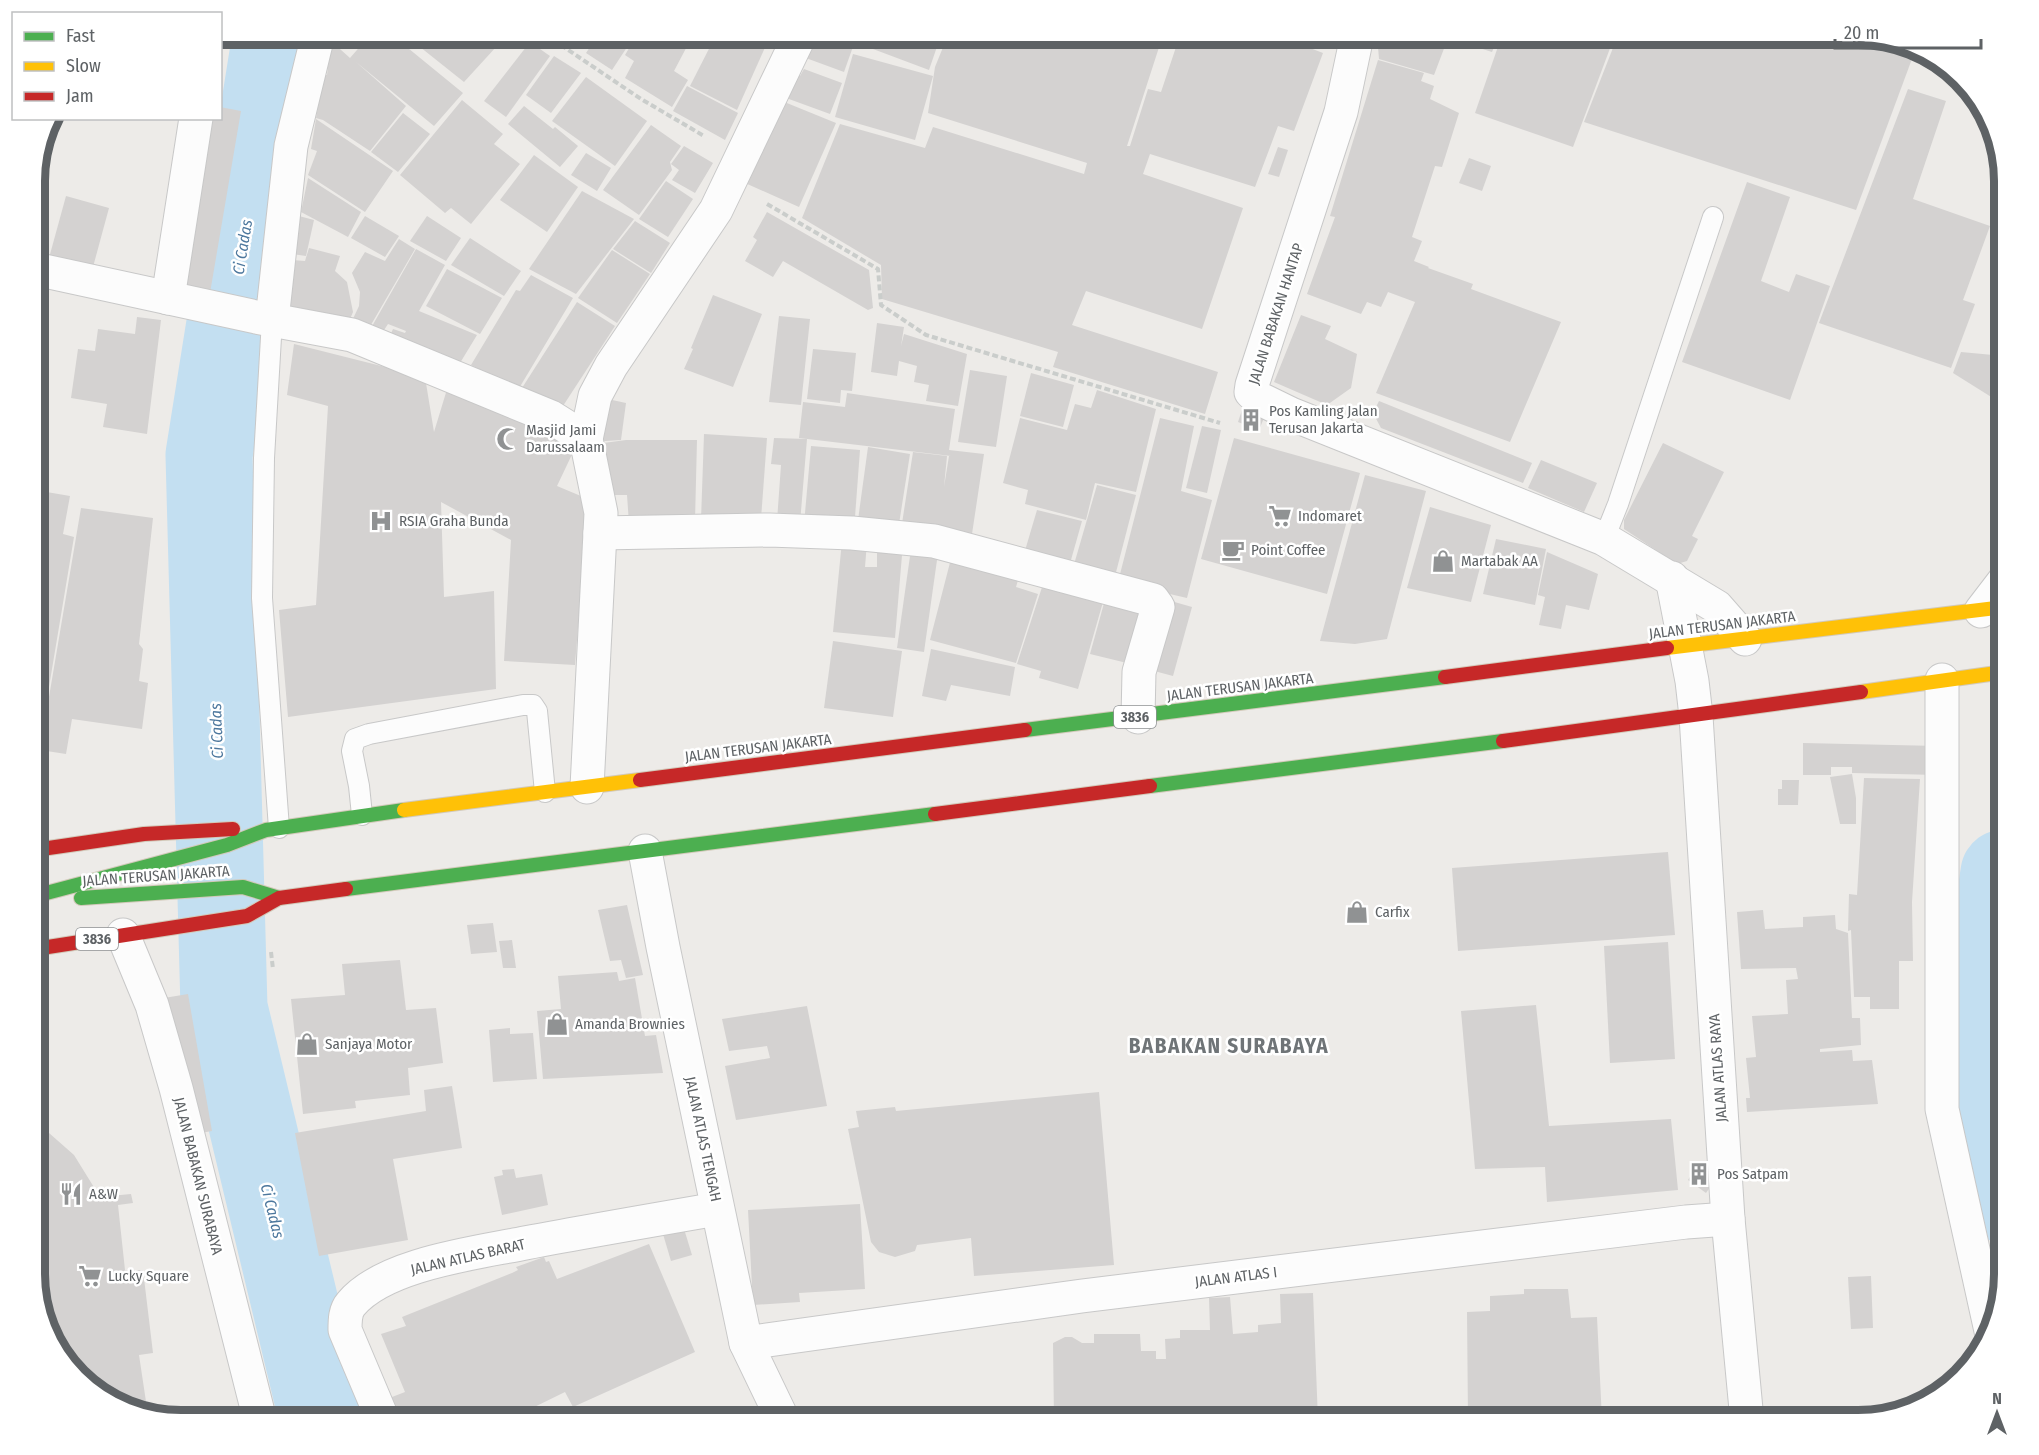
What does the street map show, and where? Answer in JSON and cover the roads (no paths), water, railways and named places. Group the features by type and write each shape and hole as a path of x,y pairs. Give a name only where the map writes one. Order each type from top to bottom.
{"main road":[{"name":"JALAN TERUSAN JAKARTA","path":"45,849 144,834 272,829 362,815 1685,646 1993,609"},
{"name":"JALAN TERUSAN JAKARTA","path":"45,948 247,916 279,898 1696,716 1994,673"},
{"name":"JALAN TERUSAN JAKARTA","path":"45,895 227,845 272,829"},
{"name":"JALAN TERUSAN JAKARTA","path":"45,898 160,894 243,887 279,898"}],"street":[{"path":"264,319 291,146 315,45"},
{"path":"587,787 601,513 586,439 595,396 611,366 716,210 795,45"},
{"name":"JALAN BABAKAN HANTAP","path":"1355,45 1341,112 1251,392 1256,397 1291,414 1604,539 1717,607 1745,639"},
{"path":"171,298 196,120"},
{"path":"45,271 264,319 352,335 551,417 586,439"},
{"path":"600,533 769,530 852,532 934,541 1153,600 1158,606 1139,672 1138,717"},
{"path":"1672,578 1685,646"},
{"name":"JALAN ATLAS RAYA","path":"1685,646 1696,716 1728,1219 1746,1410"},
{"path":"1949,679 1942,1109 1987,1315"},
{"name":"JALAN ATLAS TENGAH","path":"645,851 746,1342 778,1410"},
{"name":"JALAN BABAKAN SURABAYA","path":"123,936 152,1005 176,1088 257,1410"},
{"name":"JALAN ATLAS BARAT","path":"379,1410 345,1330 344,1318 350,1305 367,1290 393,1276 436,1261 592,1230 717,1209"},
{"name":"JALAN ATLAS I","path":"746,1342 1094,1294 1674,1223 1728,1219"}],"lane":[{"path":"1604,539 1618,504 1713,217"},
{"path":"264,319 262,598 272,829"},
{"path":"362,815 352,751 355,739 369,734 523,705 532,705 537,711 545,792"}],"waterway":[{"name":"Ci Cadas","path":"274,45 209,455 224,1008 321,1410"},
{"path":"1994,936 1981,1018 1994,1120"}],"place":[{"name":"Pos Kamling Jalan Terusan Jakarta","path":"1251,420"},
{"name":"Masjid Jami Darussalaam","path":"508,439"},
{"name":"Indomaret","path":"1280,516"},
{"name":"RSIA Graha Bunda","path":"381,521"},
{"name":"Point Coffee","path":"1233,550"},
{"name":"Martabak AA","path":"1443,561"},
{"name":"Carfix","path":"1357,912"},
{"name":"Amanda Brownies","path":"557,1024"},
{"name":"Sanjaya Motor","path":"307,1044"},
{"name":"Pos Satpam","path":"1699,1174"},
{"name":"A&W","path":"71,1194"},
{"name":"Lucky Square","path":"90,1276"}],"district":[{"name":"BABAKAN SURABAYA","path":"1229,1046"}]}
